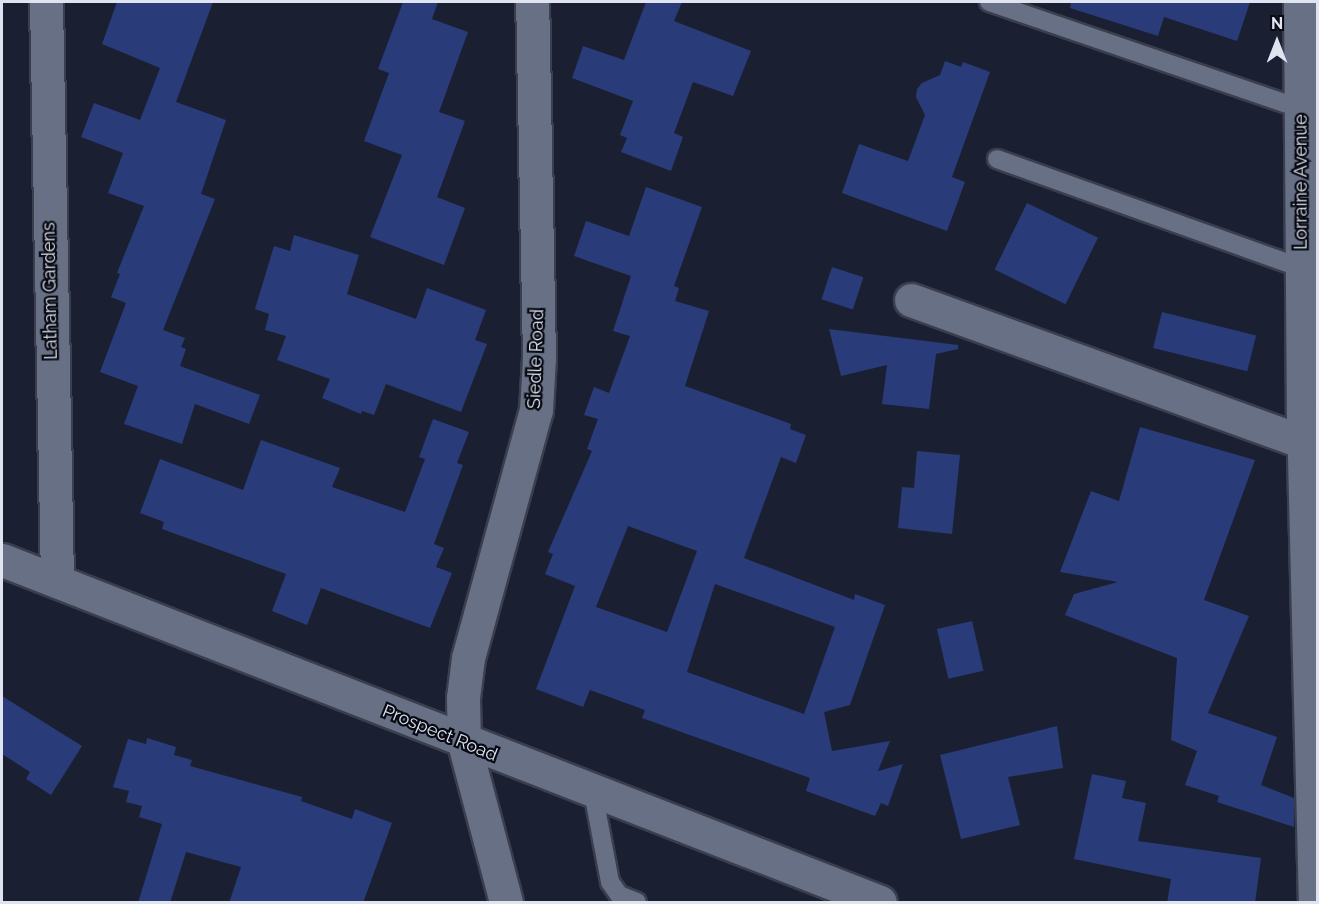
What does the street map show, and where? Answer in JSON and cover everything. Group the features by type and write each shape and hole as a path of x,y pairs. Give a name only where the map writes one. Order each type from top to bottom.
{"street":[{"name":"Latham Gardens","path":"46,2 57,580"},
{"name":"Siedle Road","path":"506,903 464,743 463,698 468,658 536,410 539,358 532,2"},
{"name":"Lorraine Avenue","path":"1300,2 1302,268 1309,427 1315,903"},
{"path":"911,300 1309,427"},
{"name":"Prospect Road","path":"2,560 464,743 880,903"}],"lane":[{"path":"989,2 1301,109"},
{"path":"997,159 1302,268"},
{"path":"593,792 610,882 619,895 637,903"}],"building":[{"path":"117,2 213,2 176,102 226,120 201,194 215,199 163,330 185,338 181,347 186,349 180,366 260,395 249,424 195,404 182,444 124,424 138,386 100,372 126,303 111,297 120,274 117,273 144,206 108,193 123,153 81,137 94,103 140,120 160,68 102,44"},
{"path":"403,2 438,2 432,19 468,32 439,112 465,121 437,197 465,208 444,265 370,237 402,155 364,141 389,73 378,69"},
{"path":"646,2 682,2 674,21 751,51 733,96 693,82 674,133 683,137 671,171 621,152 627,138 620,135 633,101 572,78 583,46 624,60"},
{"path":"1071,2 1250,2 1237,41 1164,17 1158,36 1070,8"},
{"path":"945,61 961,67 963,62 990,72 952,177 965,182 947,231 842,193 859,144 908,161 925,115 916,97 917,89 922,83 940,75"},
{"path":"646,187 702,207 674,286 679,288 675,301 709,311 685,386 791,424 790,429 806,435 796,463 781,457 744,558 854,600 855,594 885,605 850,705 824,712 832,751 890,741 878,771 903,764 888,806 881,803 875,816 806,791 810,778 642,718 645,710 590,690 583,707 536,689 575,586 545,574 553,554 548,552 592,451 587,449 598,419 584,415 594,387 609,393 630,336 613,331 631,276 574,256 586,221 629,236","holes":["628,526 697,551 667,632 596,607","715,584 835,627 804,714 687,672"]},
{"path":"1027,203 1098,238 1066,304 995,270"},
{"path":"294,235 359,255 347,294 416,319 427,288 486,310 475,340 487,344 461,412 386,384 374,415 362,411 361,414 322,398 330,379 277,360 286,336 265,330 269,314 255,309 274,246 290,251"},
{"path":"832,267 863,277 853,310 821,299"},
{"path":"1162,312 1256,335 1247,371 1153,348"},
{"path":"829,329 958,345 958,349 936,354 929,409 882,404 887,365 841,376"},
{"path":"433,419 469,432 457,463 463,465 434,544 444,548 436,567 452,573 430,628 321,588 307,625 272,611 286,574 162,529 164,522 140,513 160,459 243,490 261,440 340,468 332,487 405,512 425,459 419,457"},
{"path":"1140,427 1255,460 1204,600 1249,616 1208,713 1277,737 1261,785 1294,798 1294,827 1217,802 1219,796 1185,785 1197,751 1171,740 1177,658 1065,615 1074,594 1118,582 1060,572 1091,491 1119,501"},
{"path":"917,451 960,455 952,534 898,528 902,487 914,488"},
{"path":"972,621 983,671 948,679 937,629"},
{"path":"2,696 82,746 51,795 26,779 30,772 2,754"},
{"path":"1057,726 1063,768 1008,777 1020,825 961,839 940,755"},
{"path":"147,738 176,747 174,755 192,760 190,766 302,797 301,801 352,819 355,809 392,823 363,903 229,903 241,867 186,852 170,903 138,903 162,824 139,817 142,806 126,802 129,791 113,787 128,739 146,744"},
{"path":"1092,774 1126,781 1122,798 1146,803 1138,841 1261,858 1255,903 1167,903 1171,879 1074,859"}]}
